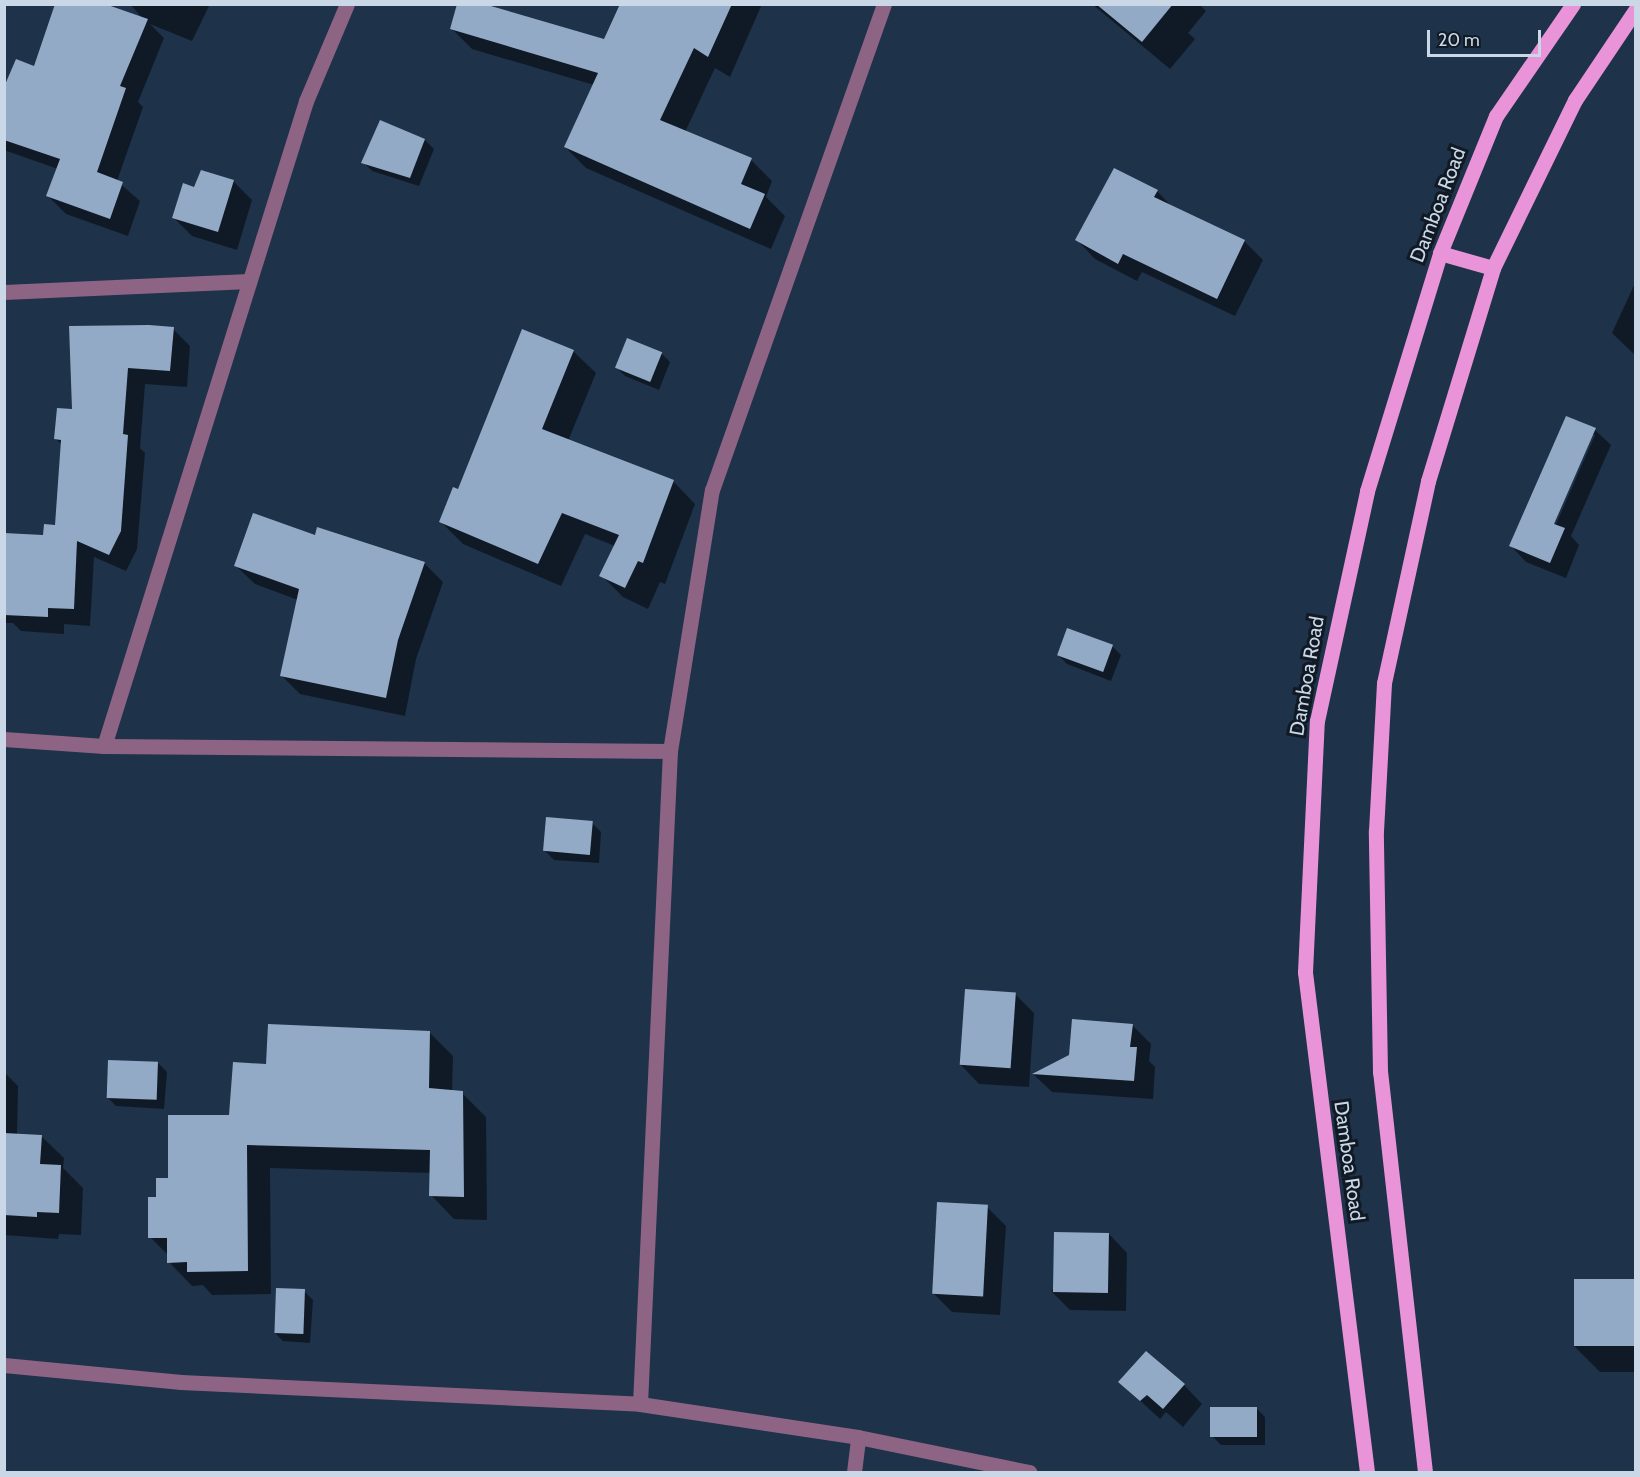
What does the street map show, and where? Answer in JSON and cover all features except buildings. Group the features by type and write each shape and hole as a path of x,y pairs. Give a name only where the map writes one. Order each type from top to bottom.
{"main road":[{"name":"Damboa Road","path":"1367,1473 1305,972 1317,721 1367,491 1440,254 1496,116 1573,4"},
{"name":"Damboa Road","path":"1425,1473 1380,1072 1376,831 1384,684 1428,481 1493,268 1575,100 1635,9"},
{"path":"1440,254 1493,268"}],"street":[{"path":"104,746 306,100 347,4"},
{"path":"640,1404 670,751 712,490 884,4"},
{"path":"4,292 249,281"},
{"path":"4,739 104,746 670,751"},
{"path":"4,1365 181,1382 640,1404 858,1437 1029,1473"},
{"path":"854,1473 858,1437"}]}
